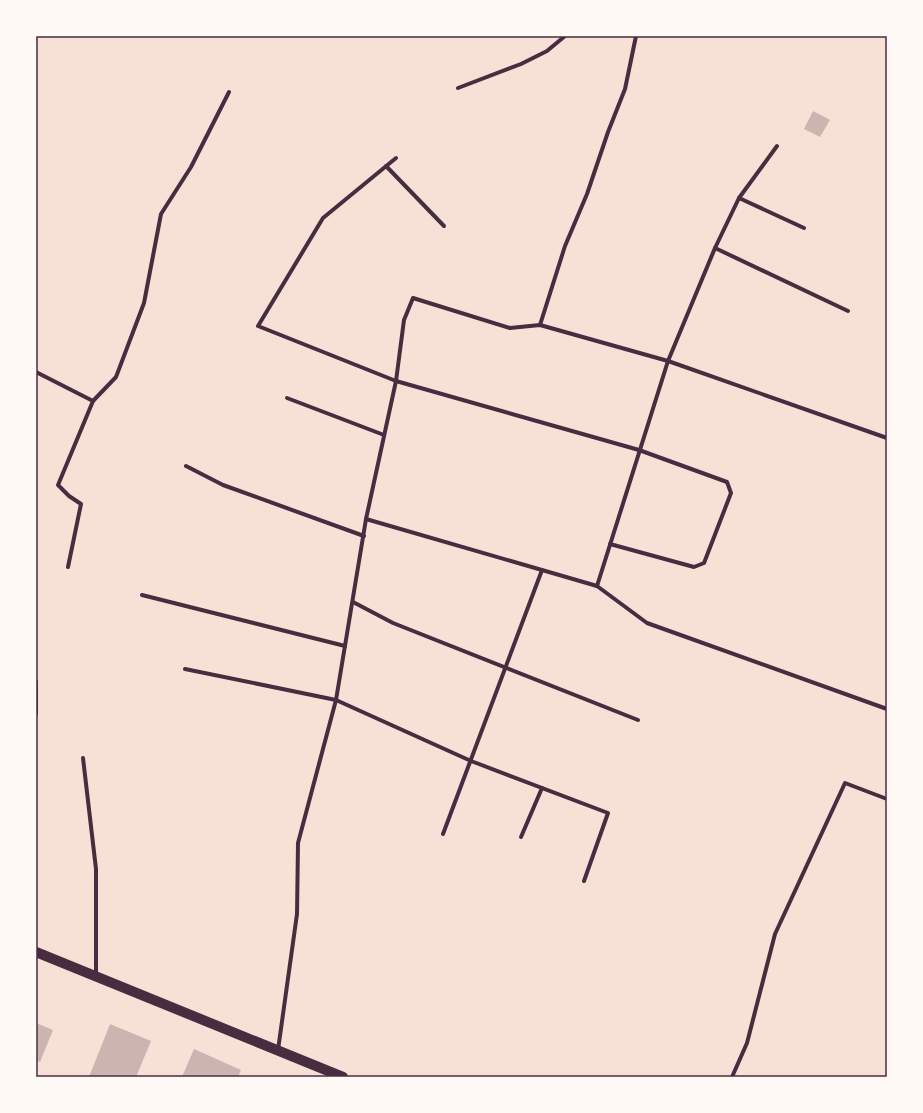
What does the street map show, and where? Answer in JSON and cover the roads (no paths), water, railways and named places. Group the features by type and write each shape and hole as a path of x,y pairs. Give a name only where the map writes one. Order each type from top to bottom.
{"main road":[{"path":"36,952 278,1050 338,1076"}],"street":[{"path":"458,88 521,64 547,51 565,36"},
{"path":"540,325 565,246 587,194 608,132 625,89 636,36"},
{"path":"68,567 81,504 69,496 58,485 94,402 116,377 144,303 161,214 191,167 229,92"},
{"path":"597,586 668,361 715,248 739,198 777,146"},
{"path":"396,158 323,218 258,326 396,382 640,450 727,482 732,493 704,563 694,568 610,544"},
{"path":"386,166 444,226"},
{"path":"739,198 804,228"},
{"path":"715,248 848,311"},
{"path":"278,1050 298,914 298,843 336,700 366,519 396,382 404,320 413,298 510,328 540,325 668,361 887,438"},
{"path":"36,372 94,402"},
{"path":"287,398 384,435"},
{"path":"186,466 223,485 364,536"},
{"path":"366,519 597,586 647,623 887,709"},
{"path":"443,834 542,570"},
{"path":"142,595 345,646"},
{"path":"353,602 393,623 638,720"},
{"path":"185,669 336,700 471,760 608,813 584,881"},
{"path":"36,681 36,714"},
{"path":"83,758 96,869 96,976"},
{"path":"732,1077 746,1044 775,934 845,784 887,799"},
{"path":"521,837 542,788"}]}
